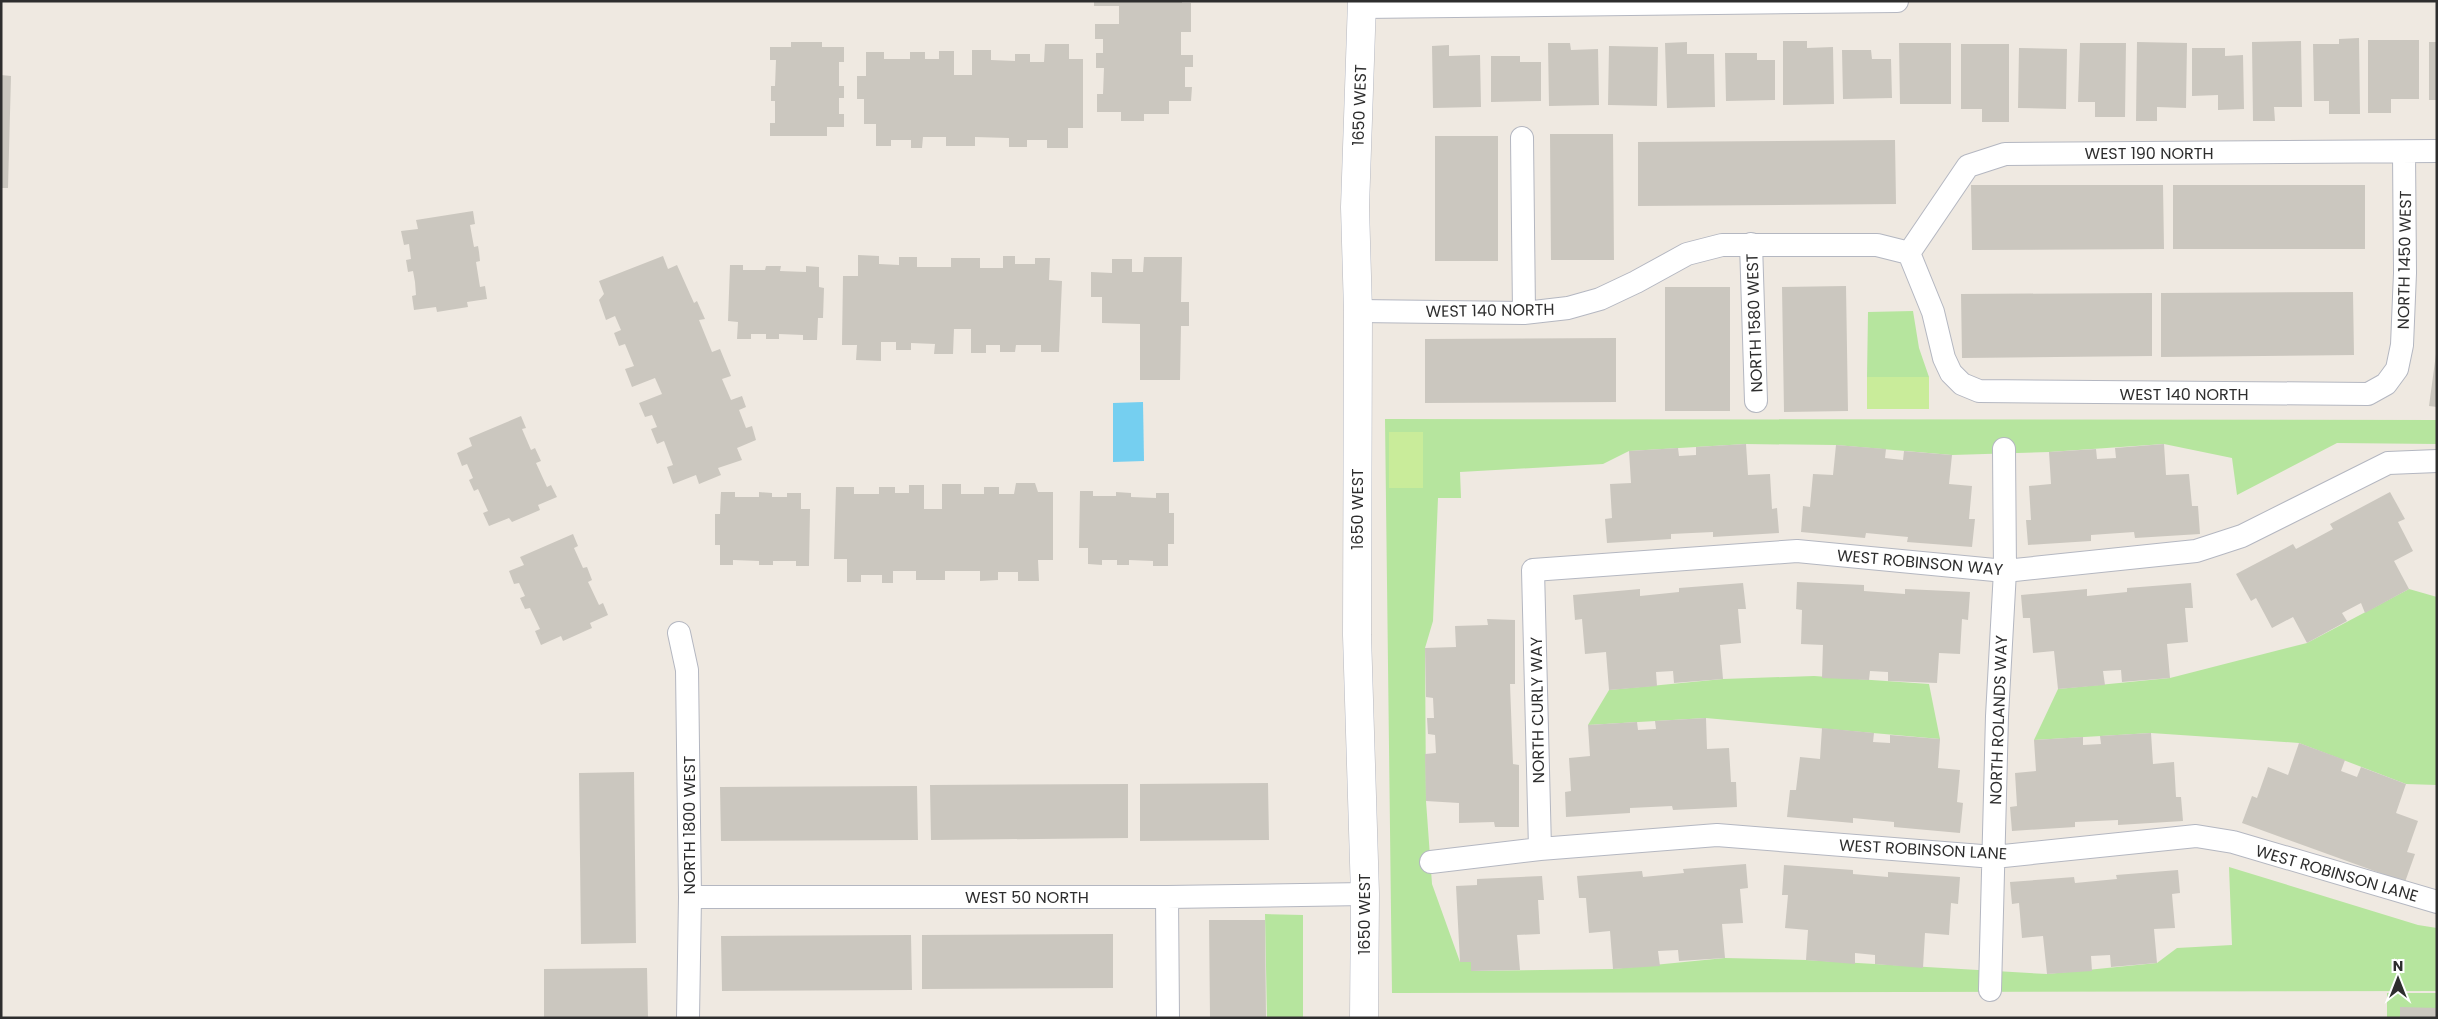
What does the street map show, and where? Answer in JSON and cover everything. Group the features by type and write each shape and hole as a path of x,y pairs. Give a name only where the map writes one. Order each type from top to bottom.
{"street":[{"path":"1362,4 1897,1"},
{"name":"1650 WEST","path":"1362,4 1355,207 1358,311 1357,635 1365,894 1364,1018"},
{"path":"1522,138 1524,312"},
{"name":"NORTH 1450 WEST","path":"2397,369 2404,323 2404,152"},
{"name":"WEST 190 NORTH","path":"1909,253 1968,166 2005,154 2437,152"},
{"name":"NORTH 1580 WEST","path":"1751,244 1756,401"},
{"name":"WEST 140 NORTH","path":"1358,311 1524,312 1568,308 1600,299 1687,254 1722,245 1877,245 1909,253 1933,312 1944,358 1951,373 1962,384 1979,391 2002,393 2368,394 2386,384 2397,369"},
{"name":"NORTH ROLANDS WAY","path":"1990,990 1997,716 2005,571 2004,449"},
{"name":"WEST ROBINSON WAY","path":"1534,570 1797,551 2005,571 2196,551 2242,536 2388,463 2437,461"},
{"name":"NORTH CURLY WAY","path":"1534,570 1540,849"},
{"name":"NORTH 1800 WEST","path":"679,633 687,670 690,897 688,1018"},
{"name":"WEST ROBINSON LANE","path":"1430,862 1540,849 1716,835 1994,857 2196,836 2233,842 2437,902"},
{"name":"WEST 50 NORTH","path":"690,897 1365,894"},
{"path":"1167,896 1168,1018"}],"green space":[{"path":"1913,311 1919,348 1929,377 1867,377 1868,312"},
{"path":"1867,377 1929,377 1929,409 1867,409"},
{"path":"1385,419 2437,420 2437,444 2337,443 2237,495 2232,458 2164,444 2049,452 1952,455 1836,445 1746,444 1629,451 1603,464 1460,472 1461,498 1438,498 1433,621 1425,648 1426,801 1432,884 1460,962 1471,962 1472,971 1613,969 1725,958 1806,960 2047,974 2157,963 2177,948 2232,945 2229,867 2418,925 2437,928 2437,991 1392,993"},
{"path":"1389,432 1423,432 1423,488 1389,488"},
{"path":"2409,589 2437,597 2437,785 2406,784 2299,743 2151,733 2034,740 2058,689 2170,678 2307,643"},
{"path":"1814,676 1929,684 1940,739 1706,718 1588,725 1609,690 1723,679"},
{"path":"1265,914 1303,915 1303,1018 1267,1018"},
{"path":"2387,993 2437,993 2437,1018 2387,1018"}],"water":[{"path":"1143,402 1144,461 1113,462 1113,403"}],"building":[{"path":"1094,1 1182,1 1182,3 1191,3 1191,32 1181,32 1181,55 1193,55 1193,67 1185,67 1185,87 1192,87 1191,101 1169,101 1169,114 1144,114 1144,121 1121,121 1121,112 1097,112 1097,94 1103,94 1104,68 1096,68 1096,53 1103,53 1103,39 1095,39 1095,24 1119,24 1119,6 1094,6"},
{"path":"2359,38 2360,114 2329,114 2329,101 2314,101 2313,44 2339,44 2339,39"},
{"path":"2368,40 2419,40 2419,99 2391,99 2391,113 2368,113"},
{"path":"1783,41 1807,41 1807,48 1833,47 1834,104 1783,105"},
{"path":"2301,41 2302,107 2274,107 2275,121 2253,121 2252,42"},
{"path":"791,42 822,42 822,47 844,47 844,62 839,62 839,86 844,86 844,98 839,98 839,114 844,114 844,127 827,127 827,136 770,136 770,123 775,123 775,101 771,101 771,86 775,86 776,60 770,60 770,47 791,47"},
{"path":"1687,42 1687,54 1714,54 1715,107 1667,108 1665,43"},
{"path":"2137,42 2187,43 2186,108 2157,107 2157,121 2136,121"},
{"path":"2429,42 2437,42 2437,100 2429,100"},
{"path":"1548,43 1570,43 1571,50 1598,49 1599,105 1549,106"},
{"path":"1899,43 1951,43 1951,104 1900,104"},
{"path":"2080,43 2126,43 2125,117 2095,117 2095,102 2078,102"},
{"path":"1045,44 1069,44 1069,59 1083,59 1083,128 1068,128 1068,148 1047,148 1047,140 1027,140 1027,147 1009,147 1009,138 975,137 975,146 946,146 946,137 923,137 922,148 911,148 911,140 891,140 891,146 876,146 876,124 864,124 864,99 857,99 857,76 866,76 866,52 884,52 884,59 910,59 910,52 925,52 925,59 939,59 939,51 954,51 954,75 972,75 972,50 991,50 991,60 1015,61 1015,54 1030,54 1030,62 1044,62"},
{"path":"1961,44 2009,44 2009,122 1982,122 1982,109 1961,109"},
{"path":"1449,45 1449,56 1480,55 1481,107 1433,108 1432,46"},
{"path":"1609,46 1658,47 1657,106 1608,105"},
{"path":"2019,48 2067,49 2066,109 2018,108"},
{"path":"2192,48 2225,48 2225,56 2243,55 2244,109 2218,110 2218,95 2192,96"},
{"path":"1842,50 1871,50 1872,59 1891,59 1892,98 1843,99"},
{"path":"1725,53 1757,53 1757,60 1775,60 1775,100 1726,101"},
{"path":"1491,56 1520,56 1520,62 1541,62 1541,101 1491,102"},
{"path":"1,75 11,76 8,188 1,188"},
{"path":"1550,134 1613,134 1614,260 1551,260"},
{"path":"1435,136 1498,136 1498,261 1435,261"},
{"path":"1895,140 1896,204 1638,206 1638,142"},
{"path":"1971,185 2163,185 2164,249 1972,250"},
{"path":"2173,185 2365,185 2365,249 2173,249"},
{"path":"473,211 475,224 470,225 474,247 478,246 479,252 480,261 476,262 480,287 485,286 487,299 467,302 468,307 437,312 436,307 414,310 412,296 416,295 415,282 413,271 408,272 406,260 411,259 409,244 404,245 401,231 418,229 416,220"},
{"path":"858,255 879,256 879,264 899,265 899,257 917,257 917,267 951,267 951,258 980,258 980,268 1003,268 1003,256 1015,256 1015,264 1035,264 1035,258 1050,258 1049,280 1062,281 1059,352 1041,352 1041,345 1016,345 1015,352 1000,352 1000,345 986,345 986,353 971,353 971,329 954,329 953,354 934,354 935,344 911,343 911,350 896,350 896,342 881,342 881,361 856,360 857,345 842,345 843,276 858,276"},
{"path":"663,256 668,269 677,265 694,303 697,301 705,319 699,320 712,352 720,349 731,376 722,379 731,400 742,396 746,407 739,410 746,428 752,426 756,440 737,448 742,460 718,468 721,475 699,484 696,475 673,484 667,467 673,465 664,441 657,444 651,429 657,427 652,415 645,417 639,403 662,394 655,378 632,387 625,369 634,366 625,344 619,346 614,333 621,330 615,316 606,320 599,300 604,294 599,281"},
{"path":"1144,257 1182,257 1181,302 1189,302 1189,326 1181,326 1180,380 1140,380 1140,324 1102,323 1102,297 1091,297 1091,272 1112,273 1112,259 1132,259 1132,272 1143,272"},
{"path":"730,265 743,265 743,270 765,270 766,266 781,266 780,271 806,272 806,266 819,267 819,287 824,288 823,318 818,318 817,340 803,340 803,335 779,334 779,339 766,339 766,334 751,334 751,339 737,339 738,322 728,321"},
{"path":"1846,286 1848,411 1784,412 1782,287"},
{"path":"1665,287 1730,287 1730,411 1665,411"},
{"path":"2353,292 2354,355 2161,357 2161,293"},
{"path":"2152,293 2152,356 1962,358 1961,294"},
{"path":"1616,338 1616,402 1425,403 1425,339"},
{"path":"2437,354 2437,407 2429,406"},
{"path":"521,416 526,428 522,429 531,450 535,448 541,461 536,463 547,487 551,485 557,497 538,505 540,510 512,522 509,518 489,526 483,513 488,511 478,489 474,491 469,480 473,478 467,464 462,466 457,453 472,446 469,438"},
{"path":"1746,444 1748,475 1770,474 1772,509 1777,508 1779,533 1713,537 1713,532 1671,534 1671,539 1607,543 1605,519 1612,518 1610,484 1631,483 1629,451 1678,448 1679,456 1696,455 1696,447"},
{"path":"2164,444 2166,475 2189,474 2192,506 2198,506 2200,534 2135,538 2134,532 2091,535 2091,541 2028,545 2026,520 2031,520 2029,486 2051,484 2049,452 2096,449 2097,459 2116,458 2115,448"},
{"path":"1836,445 1886,449 1885,458 1903,460 1904,451 1952,455 1949,484 1972,486 1969,519 1975,519 1972,547 1907,542 1908,537 1866,533 1865,538 1801,532 1803,506 1810,507 1813,474 1833,475"},
{"path":"1016,483 1035,483 1038,492 1053,492 1053,560 1038,560 1039,581 1018,581 1018,572 998,572 998,580 980,581 980,571 945,571 945,580 916,580 916,571 893,571 893,583 882,583 882,575 861,575 861,582 847,582 847,559 834,559 836,487 854,487 854,494 879,494 879,487 895,487 895,493 909,493 909,485 924,485 924,509 942,509 942,484 961,484 961,494 984,494 984,487 999,487 999,494 1014,494"},
{"path":"1080,491 1093,491 1093,496 1116,496 1116,492 1131,493 1131,497 1156,498 1156,493 1169,493 1169,513 1174,513 1174,544 1168,544 1168,566 1153,566 1153,561 1129,560 1129,565 1117,565 1117,560 1102,560 1102,565 1088,564 1088,548 1079,548"},
{"path":"721,492 735,492 735,497 759,497 759,492 772,493 772,497 787,497 787,493 801,493 801,509 810,509 809,566 796,566 796,561 773,561 773,565 759,565 759,561 733,560 733,565 720,565 720,545 715,545 715,514 720,514"},
{"path":"2390,492 2405,519 2398,522 2413,551 2394,561 2409,589 2365,613 2361,603 2342,613 2347,621 2307,643 2293,617 2272,628 2256,598 2251,601 2236,574 2293,544 2296,549 2333,529 2330,524"},
{"path":"573,534 578,546 574,548 583,568 587,567 592,580 588,582 599,605 603,603 608,615 590,623 592,628 563,641 561,636 541,645 535,631 540,629 530,608 525,609 520,598 525,596 519,583 514,584 509,571 524,565 520,557"},
{"path":"1797,582 1864,585 1864,591 1905,594 1905,589 1970,592 1968,620 1962,619 1960,654 1939,653 1937,683 1888,681 1888,672 1870,671 1869,680 1822,678 1823,645 1801,644 1802,610 1796,609"},
{"path":"1743,583 1746,609 1738,609 1741,643 1720,645 1723,679 1674,683 1673,671 1656,672 1657,686 1609,690 1606,652 1585,654 1582,619 1575,620 1573,595 1640,589 1640,596 1679,592 1679,588"},
{"path":"2191,583 2193,608 2185,608 2188,642 2167,644 2170,678 2122,682 2121,670 2103,671 2105,685 2058,689 2054,651 2033,653 2030,618 2023,618 2021,595 2087,589 2087,596 2127,592 2127,588"},
{"path":"1487,619 1515,620 1515,684 1510,684 1513,764 1519,765 1519,827 1495,827 1494,822 1459,823 1459,803 1426,801 1425,754 1436,753 1435,735 1428,734 1427,718 1434,718 1433,698 1426,697 1425,648 1456,647 1455,626 1488,625"},
{"path":"1706,718 1707,749 1729,748 1731,782 1736,782 1737,807 1673,810 1672,806 1630,808 1630,813 1566,817 1565,792 1571,791 1569,758 1590,756 1588,725 1637,722 1638,730 1656,729 1655,721"},
{"path":"1822,728 1874,733 1873,742 1890,743 1890,735 1940,739 1938,768 1960,770 1957,802 1963,803 1960,833 1894,827 1894,822 1853,818 1853,823 1787,817 1790,790 1796,790 1800,757 1820,759"},
{"path":"2151,733 2153,764 2174,762 2176,797 2181,797 2183,821 2118,825 2118,820 2075,822 2075,827 2012,831 2010,807 2017,806 2015,773 2036,771 2034,740 2083,737 2083,745 2101,744 2100,736"},
{"path":"2299,743 2345,760 2341,771 2357,777 2361,767 2406,784 2396,813 2418,821 2407,852 2415,854 2405,882 2242,823 2252,796 2257,798 2268,767 2288,775"},
{"path":"634,772 636,943 581,944 579,773"},
{"path":"1268,783 1269,840 1140,841 1140,784"},
{"path":"1128,784 1128,838 931,840 930,785"},
{"path":"917,786 918,840 721,841 720,787"},
{"path":"1746,864 1748,888 1740,889 1743,923 1722,924 1725,958 1679,961 1678,950 1658,951 1660,966 1613,969 1610,931 1589,933 1586,898 1579,898 1577,876 1642,871 1643,877 1684,873 1683,869"},
{"path":"1784,865 1853,870 1853,874 1888,877 1888,872 1960,877 1958,904 1951,903 1949,935 1925,933 1923,968 1875,964 1875,955 1855,953 1855,964 1806,960 1808,930 1785,928 1788,895 1782,895"},
{"path":"2178,870 2180,893 2172,894 2175,928 2154,929 2157,963 2111,967 2110,955 2091,956 2092,971 2047,974 2043,936 2022,938 2019,903 2012,904 2010,882 2074,877 2075,883 2117,879 2116,875"},
{"path":"1542,876 1544,900 1538,900 1540,934 1517,935 1520,970 1471,971 1471,962 1460,962 1456,886 1477,885 1477,879"},
{"path":"1209,920 1265,920 1266,1018 1210,1018"},
{"path":"1113,934 1113,988 922,989 922,935"},
{"path":"911,935 912,990 722,991 721,936"},
{"path":"647,968 648,1018 544,1018 544,969"},
{"path":"2400,1007 2437,1008 2437,1018 2400,1018"}]}
